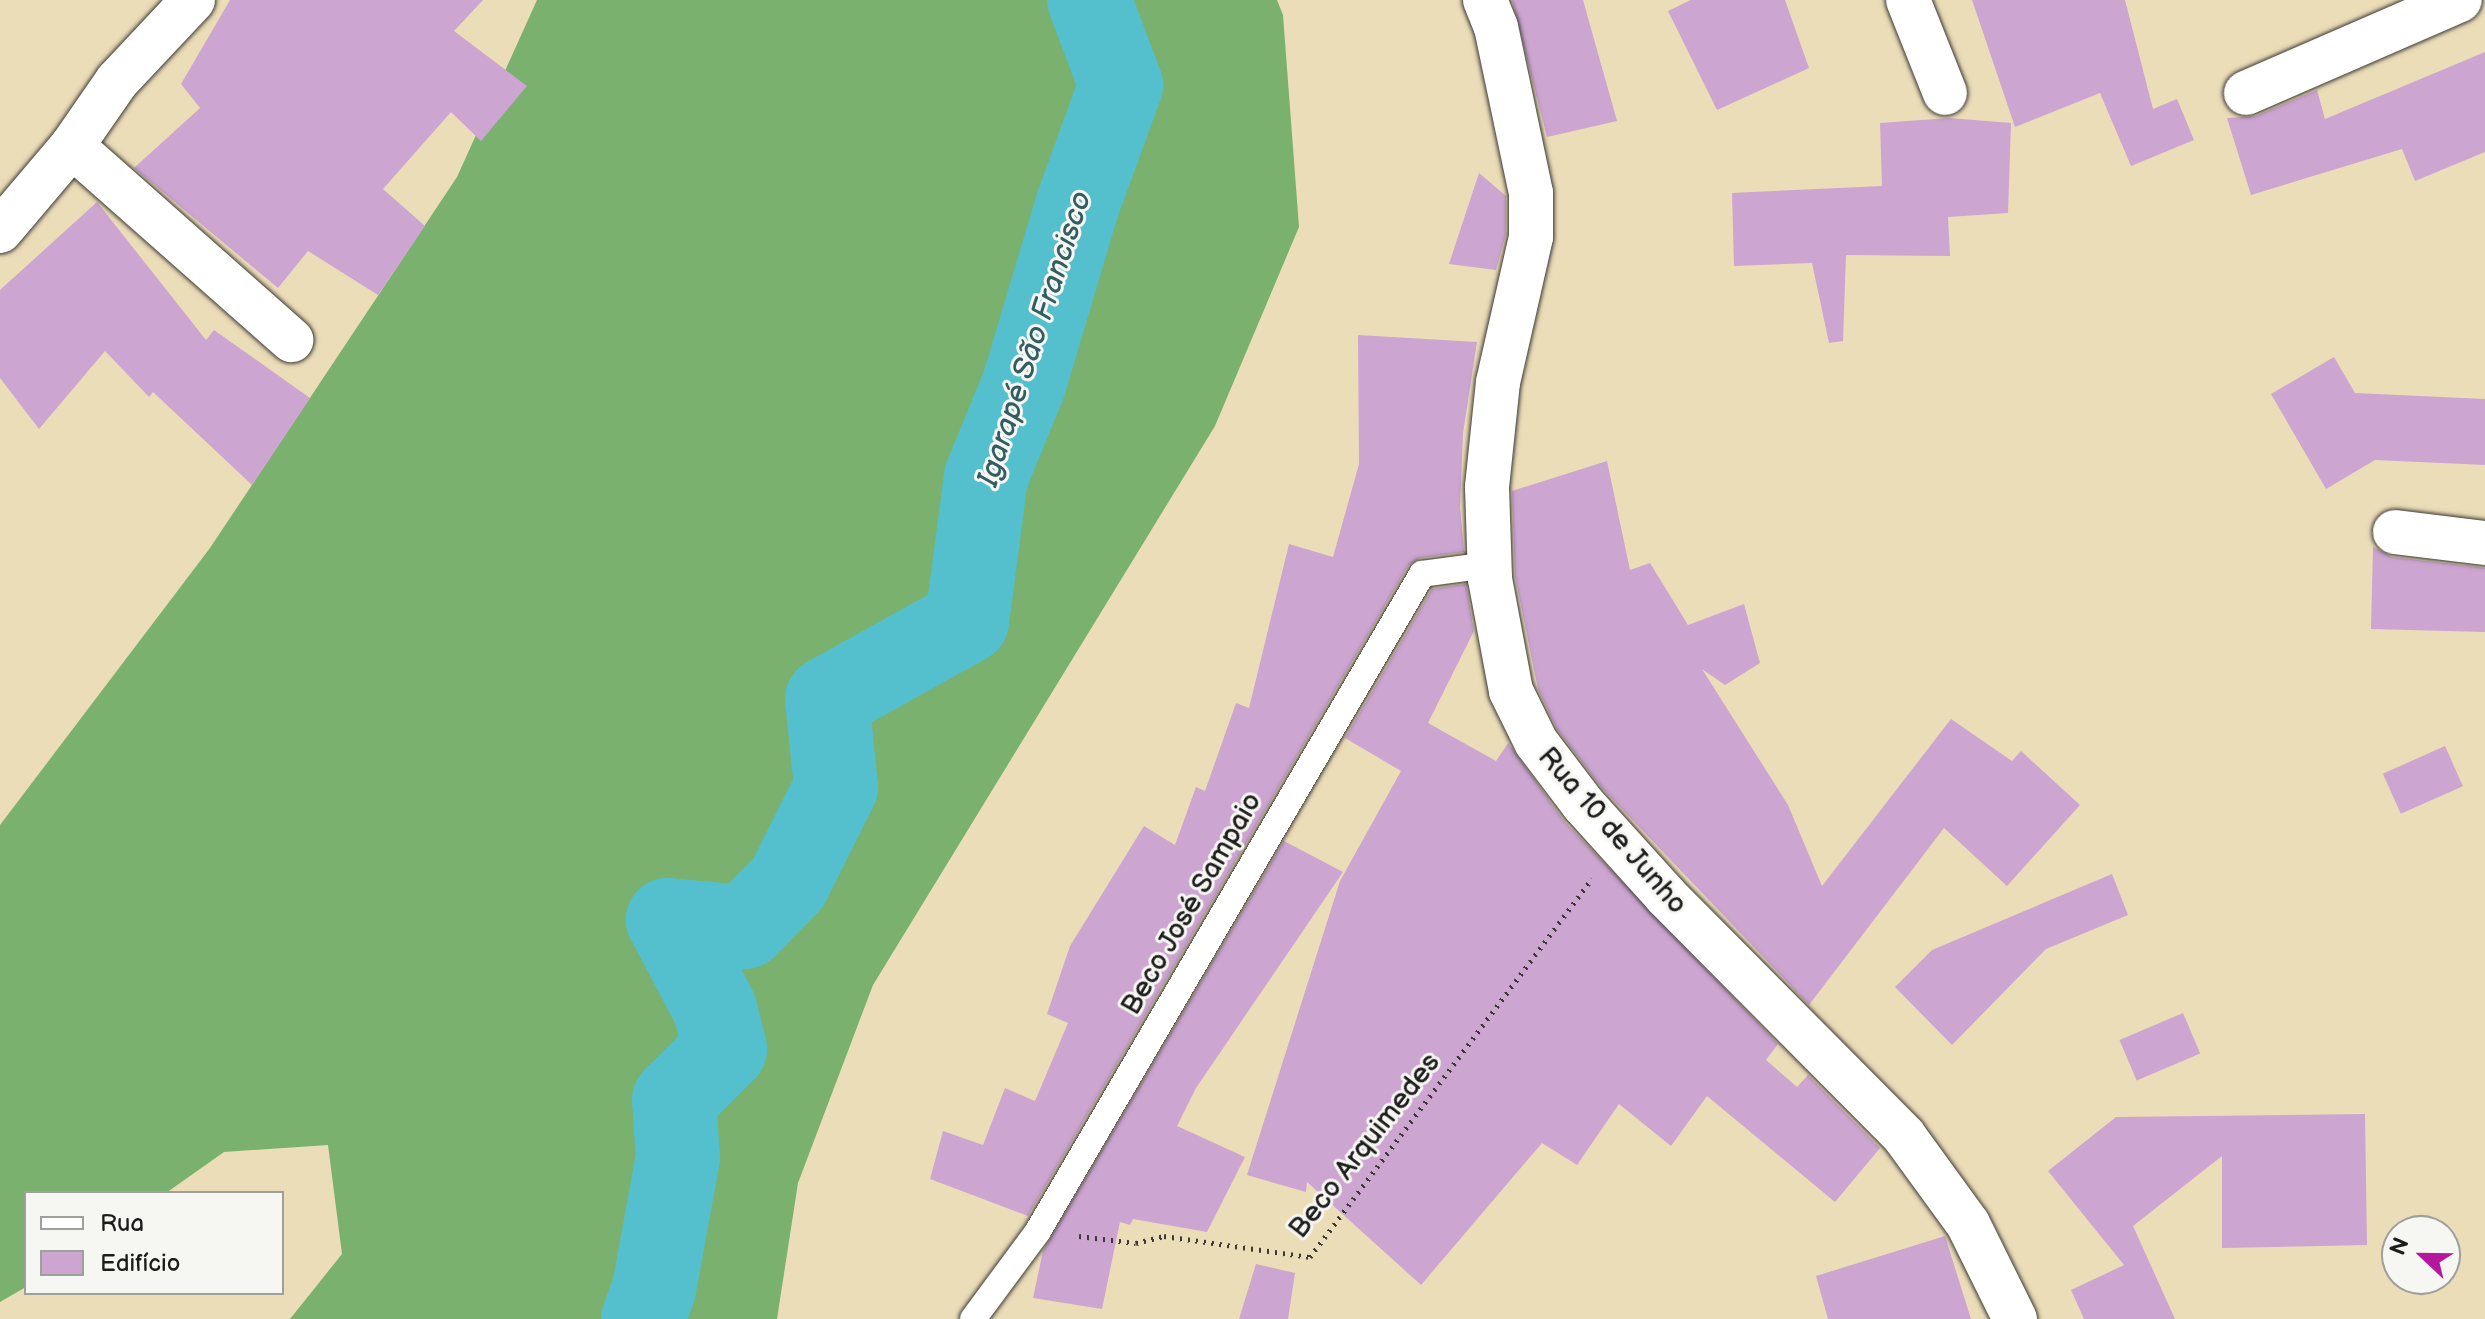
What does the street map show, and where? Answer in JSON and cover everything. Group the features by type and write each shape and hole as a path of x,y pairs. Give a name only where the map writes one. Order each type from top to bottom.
{"street":[{"path":"0,231 72,146 117,81 193,0"},
{"name":"Rua 10 de Junho","path":"1485,0 1496,27 1531,193 1531,237 1490,431 1489,565 1498,643 1511,691 1536,742 1621,846 1904,1136 1968,1224 2015,1319"},
{"path":"1908,0 1945,93"},
{"path":"2246,93 2460,0"},
{"path":"72,146 291,340"},
{"path":"2395,532 2485,543"}],"lane":[{"name":"Beco José Sampaio","path":"973,1319 1038,1231 1422,574 1489,565"}],"path":[{"name":"Beco Arquimedes","path":"1038,1231 1136,1243 1164,1236 1310,1257 1621,846"}],"green space":[{"path":"537,0 1277,0 1283,15 1299,227 1215,426 873,985 798,1183 777,1319 290,1319 342,1254 328,1145 224,1152 169,1191 24,1191 24,1288 0,1302 0,825 210,548 457,177"}],"building":[{"path":"230,0 483,0 454,31 527,86 481,141 451,112 383,189 425,226 378,295 308,251 278,288 134,168 200,108 181,84"},
{"path":"1512,0 1583,0 1617,121 1547,137"},
{"path":"1691,0 1785,0 1809,68 1717,110 1668,11"},
{"path":"1972,0 2125,0 2153,109 2177,99 2194,140 2131,166 2100,93 2015,127"},
{"path":"2485,52 2485,152 2415,181 2402,149 2251,195 2227,118 2256,116 2317,90 2325,119"},
{"path":"1949,118 2011,123 2008,213 1948,217 1950,256 1846,255 1843,341 1829,343 1812,263 1734,266 1732,193 1882,186 1880,123"},
{"path":"1479,173 1506,196 1506,234 1496,270 1449,264"},
{"path":"97,202 206,340 214,330 310,398 252,485 153,392 149,397 105,351 39,429 0,378 0,290"},
{"path":"1358,335 1477,342 1463,433 1460,507 1464,552 1420,558 1408,566 1028,1216 930,1179 943,1131 983,1145 1005,1088 1035,1101 1068,1023 1047,1014 1070,946 1144,826 1175,845 1196,787 1205,791 1236,703 1249,708 1289,544 1333,557 1359,464"},
{"path":"2334,357 2355,393 2485,399 2485,465 2375,460 2326,489 2271,394"},
{"path":"1607,461 1630,570 1650,563 1688,625 1744,604 1760,663 1725,685 1702,669 1788,805 1822,886 1951,719 2012,761 2021,751 2080,805 2007,886 1944,828 1809,1005 1602,788 1557,729 1538,689 1515,576 1512,491"},
{"path":"2373,547 2392,557 2485,568 2485,632 2371,629"},
{"path":"1466,584 1474,631 1428,723 1496,761 1508,743 1564,821 1778,1044 1766,1060 1797,1087 1808,1075 1880,1148 1835,1202 1707,1096 1671,1146 1619,1104 1577,1165 1542,1143 1421,1285 1307,1182 1306,1192 1247,1175 1340,881 1401,771 1345,738 1432,589"},
{"path":"2445,746 2463,786 2401,814 2383,774"},
{"path":"1284,841 1343,872 1196,1088 1177,1126 1245,1157 1207,1232 1133,1219 1130,1225 1120,1222 1102,1309 1033,1298 1043,1251"},
{"path":"2112,874 2128,915 2046,949 1952,1045 1895,987 1932,950"},
{"path":"2183,1013 2200,1054 2137,1080 2119,1040"},
{"path":"2365,1114 2367,1245 2222,1248 2222,1156 2133,1226 2175,1319 2084,1319 2071,1290 2124,1265 2048,1171 2116,1117"},
{"path":"1945,1236 1971,1319 1828,1319 1816,1276"},
{"path":"1256,1264 1295,1273 1288,1319 1239,1319"}],"waterway":[{"name":"Igarapé São Francisco","path":"643,1319 654,1289 678,1157 674,1100 725,1049 715,1009 668,920 745,927 788,883 836,787 827,699 967,621 986,477 1024,384 1077,206 1121,85 1089,0"}]}
